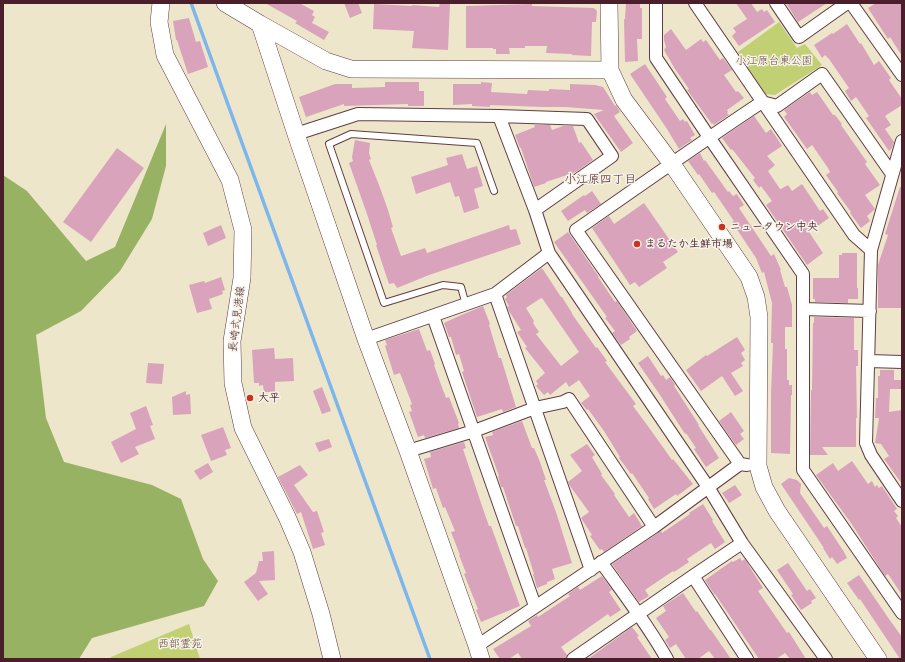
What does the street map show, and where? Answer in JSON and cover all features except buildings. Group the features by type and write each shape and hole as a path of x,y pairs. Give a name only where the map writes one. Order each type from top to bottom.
{"street":[{"name":"長崎式見港線","path":"161,3 159,22 165,55 230,180 243,230 242,278 232,341 233,382 243,428 287,516 302,552 332,659"},
{"path":"225,3 326,61 351,69 610,70"},
{"path":"610,3 610,70 624,100 672,164 749,277 756,297 759,317 758,466 764,487 777,510 878,659"},
{"path":"656,3 656,58 803,274 803,470 902,613"},
{"path":"695,3 854,235 871,250"},
{"path":"776,3 799,37 854,5 902,75"},
{"path":"260,24 366,339 408,451 479,652 535,606 654,527 740,464 758,466"},
{"path":"740,464 576,230 709,137 762,102 777,106 822,74 892,174"},
{"path":"296,134 358,114 587,119 612,156 535,210"},
{"path":"499,116 535,210 549,253 708,487 742,543 826,659"},
{"path":"902,141 871,250 866,443 871,455 902,501"},
{"path":"366,339 495,294 549,253"},
{"path":"495,294 591,570"},
{"path":"803,309 870,311"},
{"path":"433,316 535,606"},
{"path":"869,361 902,362"},
{"path":"408,451 474,431 535,408 569,399 654,527"},
{"path":"573,659 742,543"},
{"path":"601,562 639,614 667,659"},
{"path":"693,576 747,659"}],"lane":[{"path":"466,305 461,287 443,285 384,303 328,144 351,134 477,143 494,191"}],"green space":[{"name":"小江原台東公園","path":"779,22 797,48 805,44 822,65 775,95 764,94 738,52"},
{"path":"166,124 166,166 152,219 120,271 81,311 36,335 46,418 64,462 152,485 181,499 203,559 218,581 204,606 92,638 79,659 3,659 3,175 27,191 86,261 115,247"},
{"name":"西部霊苑","path":"189,624 200,659 110,659 111,657"}],"waterway":[{"path":"191,3 430,659"}],"place":[{"name":"ニュータウン中央","path":"722,227"},
{"name":"まるたか生鮮市場","path":"637,244"},
{"name":"大平","path":"250,398"}],"district":[{"name":"小江原四丁目","path":"600,180"}]}
